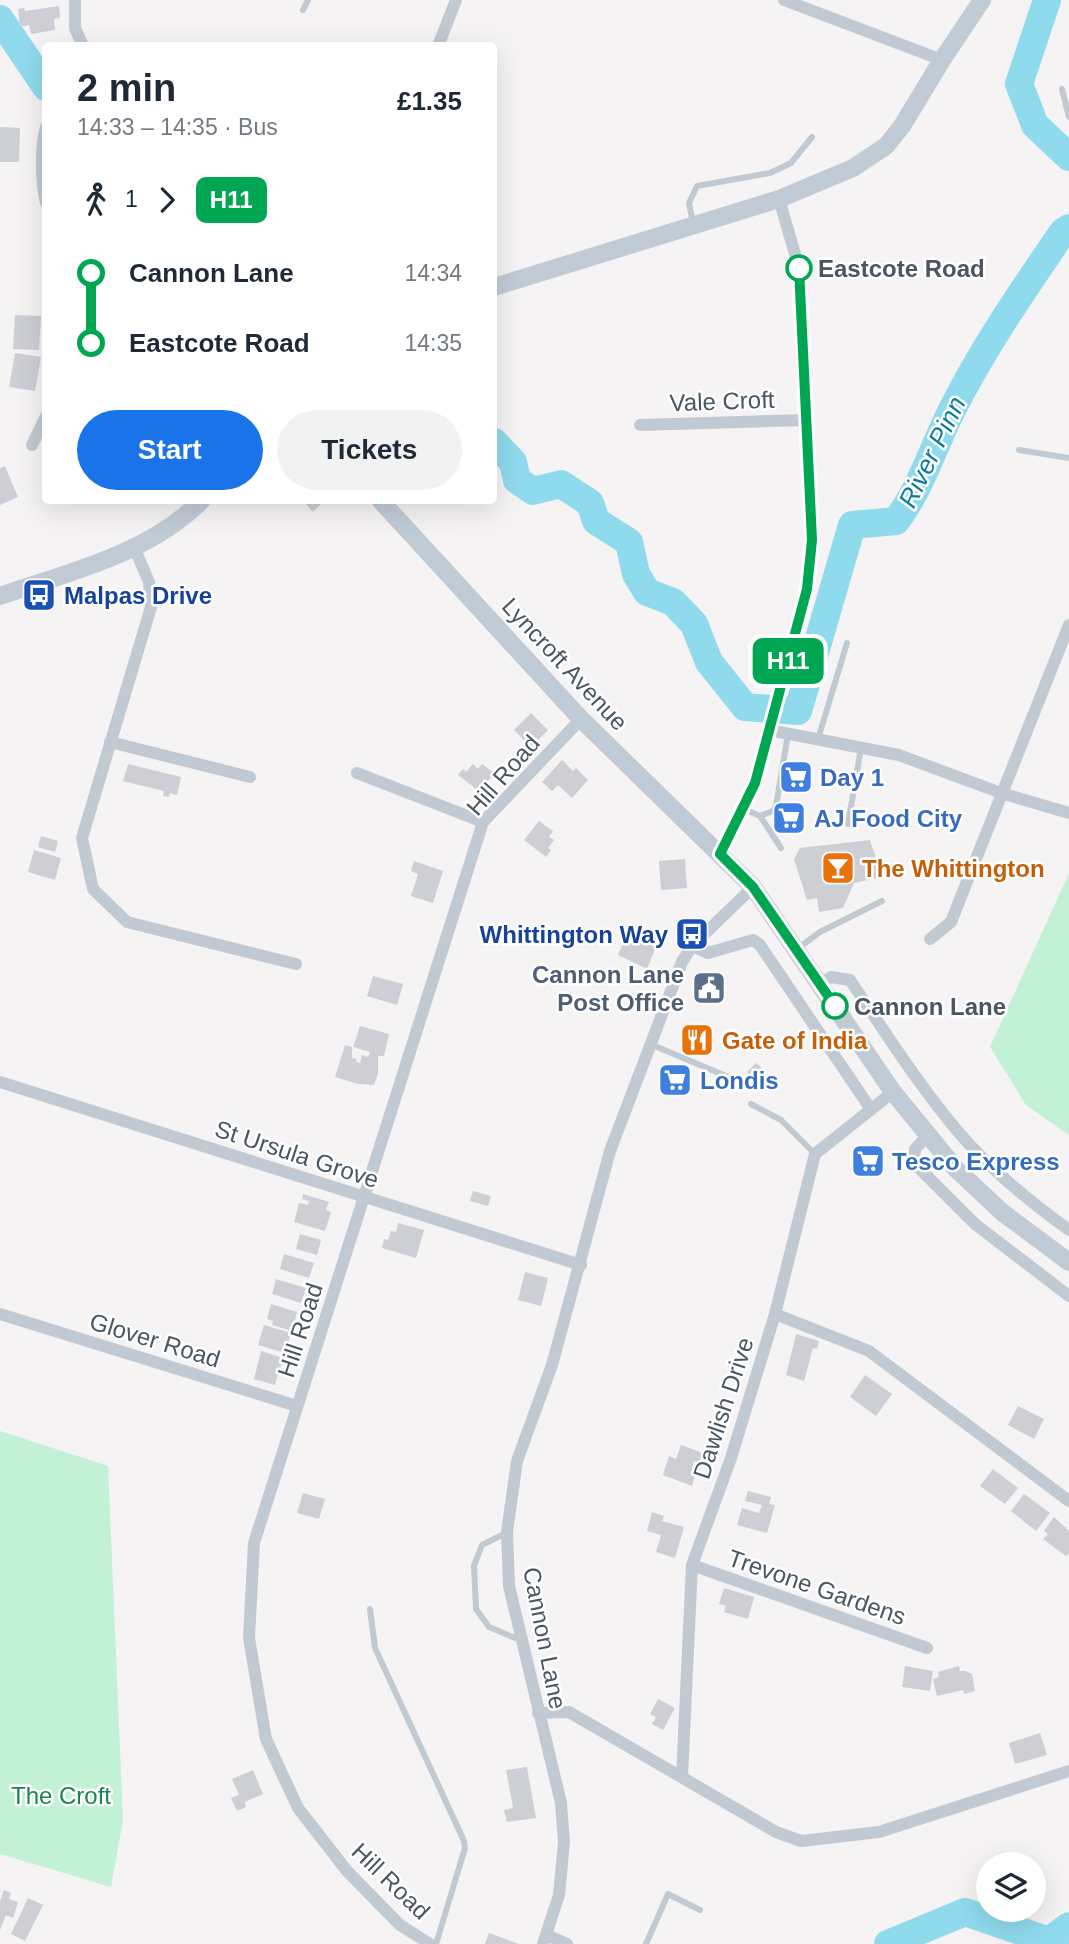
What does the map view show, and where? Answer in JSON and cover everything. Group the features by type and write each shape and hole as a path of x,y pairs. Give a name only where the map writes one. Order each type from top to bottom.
{"street":[{"path":"71,42 75,28 75,0"},
{"path":"440,42 456,0"},
{"path":"784,0 942,60"},
{"path":"497,285 779,199 853,168 886,146 902,126 982,0"},
{"path":"75,28 81,42"},
{"path":"779,199 800,271 812,540 807,589 755,783 720,854 753,887 893,1092 956,1169 1003,1213 1069,1262"},
{"name":"Vale Croft","path":"640,425 806,419"},
{"path":"32,445 42,424"},
{"path":"0,596 94,564 134,547 167,530 197,504"},
{"name":"Lyncroft Avenue","path":"384,504 581,719 720,854"},
{"path":"134,547 149,582 150,607 82,838 93,889 127,922 296,964"},
{"path":"930,939 951,922 1069,625"},
{"name":"Hill Road","path":"430,1944 400,1925 347,1871 298,1808 266,1739 249,1638 254,1544 483,822 581,719"},
{"path":"771,724 788,734 899,755 1001,793 1069,813"},
{"path":"110,742 250,777"},
{"path":"357,773 483,822"},
{"name":"Cannon Lane","path":"545,1940 559,1895 564,1842 561,1803 509,1586 507,1532 517,1461 552,1365 610,1151 682,962 692,946 753,887"},
{"path":"692,946 708,953 753,940 760,945 870,1108"},
{"path":"820,984 831,977 850,979 926,1091 961,1135 991,1167 1033,1204 1069,1230"},
{"name":"St Ursula Grove","path":"0,1082 581,1265"},
{"path":"815,1154 893,1092"},
{"path":"928,1135 915,1149 914,1163 975,1224 1069,1296"},
{"name":"Dawlish Drive","path":"682,1777 692,1565 731,1458 775,1314 815,1154"},
{"name":"Glover Road","path":"0,1314 297,1406"},
{"path":"775,1314 869,1351 1069,1501"},
{"name":"Trevone Gardens","path":"692,1565 927,1648"},
{"path":"538,1713 569,1712 776,1832 802,1841 879,1832 1069,1771"},
{"path":"545,1940 566,1944"}],"lane":[{"path":"303,10 307,0"},
{"path":"1062,89 1069,117"},
{"path":"693,225 689,203 697,186 770,173 791,163 812,137"},
{"path":"1019,450 1069,458"},
{"path":"818,739 848,643"},
{"path":"760,816 773,811 776,806 788,734"},
{"path":"848,824 861,748"},
{"path":"744,809 760,816 781,848"},
{"path":"796,950 820,932 882,901"},
{"path":"650,1044 745,1084"},
{"path":"751,1104 781,1120 815,1154"},
{"path":"507,1532 482,1545 474,1566 476,1609 489,1627 520,1640"},
{"path":"370,1609 375,1648 464,1841 465,1848 436,1944"},
{"path":"646,1944 668,1894 700,1910"}],"green space":[{"path":"1069,873 1069,1135 1026,1105 990,1047"},
{"name":"The Croft","path":"0,1431 108,1466 123,1820 111,1887 0,1854"}],"building":[{"path":"59,6 60,18 54,19 55,30 31,34 29,25 20,27 18,9 24,8 25,11"},
{"path":"0,127 20,128 19,162 0,162"},
{"path":"15,315 41,316 39,350 13,349"},
{"path":"15,353 41,357 35,391 9,387"},
{"path":"5,466 18,497 0,505 0,468"},
{"path":"306,504 321,504 313,512"},
{"path":"531,713 548,730 531,747 514,730"},
{"path":"562,760 573,771 576,768 588,780 572,798 558,785 552,791 542,782"},
{"path":"128,764 181,777 177,795 170,793 169,797 163,796 164,791 123,781"},
{"path":"473,764 478,769 482,764 494,773 480,792 458,775 463,769 466,772"},
{"path":"539,821 553,831 549,837 554,840 546,857 524,840"},
{"path":"41,836 58,841 55,852 38,847"},
{"name":"The Whittington","path":"870,840 882,877 854,883 843,908 819,912 817,898 807,900 794,859 800,848"},
{"path":"34,850 61,858 55,880 28,872"},
{"path":"685,859 687,888 661,890 659,861"},
{"path":"414,861 443,871 433,903 411,896 418,874 411,871"},
{"path":"630,925 638,928 636,933 658,942 647,969 618,955"},
{"path":"373,976 403,984 397,1005 367,996"},
{"path":"360,1026 389,1034 384,1056 378,1056 378,1074 374,1085 358,1084 335,1077 345,1045 352,1047 352,1058 357,1059 356,1062 360,1063 362,1055 368,1057 370,1052 353,1047"},
{"path":"756,1063 763,1069 755,1079 747,1072"},
{"path":"473,1191 491,1196 488,1206 470,1201"},
{"path":"303,1194 329,1202 326,1210 331,1212 325,1231 294,1222 299,1203 308,1205 309,1201 302,1199"},
{"path":"398,1223 424,1230 416,1258 382,1248 384,1239 388,1240 391,1231 396,1232"},
{"path":"300,1234 321,1240 317,1255 296,1249"},
{"path":"284,1254 314,1263 309,1278 280,1269"},
{"path":"525,1272 548,1278 541,1306 518,1300"},
{"path":"276,1279 306,1288 301,1303 272,1294"},
{"path":"271,1304 297,1312 292,1331 272,1325 273,1321 267,1319"},
{"path":"264,1325 291,1333 285,1353 258,1345"},
{"path":"796,1334 819,1341 817,1349 813,1348 804,1381 786,1375"},
{"path":"261,1351 283,1358 275,1385 254,1379"},
{"path":"865,1375 892,1394 876,1416 850,1397"},
{"path":"1018,1406 1044,1419 1034,1439 1008,1425"},
{"path":"681,1445 703,1453 699,1463 694,1461 692,1469 697,1470 692,1486 663,1475 669,1456 676,1459"},
{"path":"993,1469 1018,1488 1005,1504 980,1486"},
{"path":"748,1491 771,1497 769,1504 775,1505 767,1533 737,1525 742,1508 759,1513 762,1505 745,1501"},
{"path":"303,1493 325,1499 319,1519 297,1513"},
{"path":"1024,1494 1050,1513 1036,1531 1011,1511"},
{"path":"652,1512 664,1516 662,1521 684,1527 675,1558 656,1552 661,1535 647,1531"},
{"path":"1054,1517 1069,1531 1069,1553 1066,1556 1043,1539 1048,1534 1044,1531"},
{"path":"724,1588 754,1597 748,1619 724,1612 726,1606 719,1604"},
{"path":"905,1666 933,1671 930,1691 902,1687"},
{"path":"959,1666 960,1671 972,1674 975,1691 964,1694 963,1690 937,1696 933,1679 939,1677 938,1672"},
{"path":"658,1699 675,1708 663,1730 652,1724 656,1717 650,1714"},
{"path":"1040,1733 1047,1755 1015,1764 1009,1743"},
{"path":"527,1767 536,1818 507,1822 504,1810 513,1808 506,1770"},
{"path":"253,1770 263,1794 245,1802 246,1807 237,1811 231,1798 239,1795 232,1779"},
{"path":"4,1890 11,1893 9,1899 18,1902 13,1918 6,1915 0,1930 0,1901"},
{"path":"28,1898 43,1905 25,1941 11,1934"},
{"path":"489,1933 519,1944 485,1944"}],"waterway":[{"name":"River Pinn","path":"1047,0 1019,84 1035,125 1069,157"},
{"name":"River Pinn","path":"0,19 42,81"},
{"name":"River Pinn","path":"497,445 513,462 517,480 533,491 561,484 590,503 596,521 629,542 636,574 647,592 673,602 694,624 709,662 745,707 798,711 852,525 896,521 913,494 966,383 1005,318 1062,233 1069,228"},
{"path":"888,1944 965,1912 1049,1941 1069,1926"}],"bus line":[{"name":"H11","path":"799,268 812,540 807,589 755,783 720,854 753,887 835,1006"}],"place":[{"name":"Eastcote Road","path":"799,268"},
{"name":"Malpas Drive","path":"39,595"},
{"name":"Day 1","path":"796,777"},
{"name":"AJ Food City","path":"789,818"},
{"name":"The Whittington","path":"838,868"},
{"name":"Whittington Way","path":"692,934"},
{"name":"Cannon Lane Post Office","path":"709,988"},
{"name":"Cannon Lane","path":"835,1006"},
{"name":"Gate of India","path":"697,1040"},
{"name":"Londis","path":"675,1080"},
{"name":"Tesco Express","path":"868,1161"}]}
